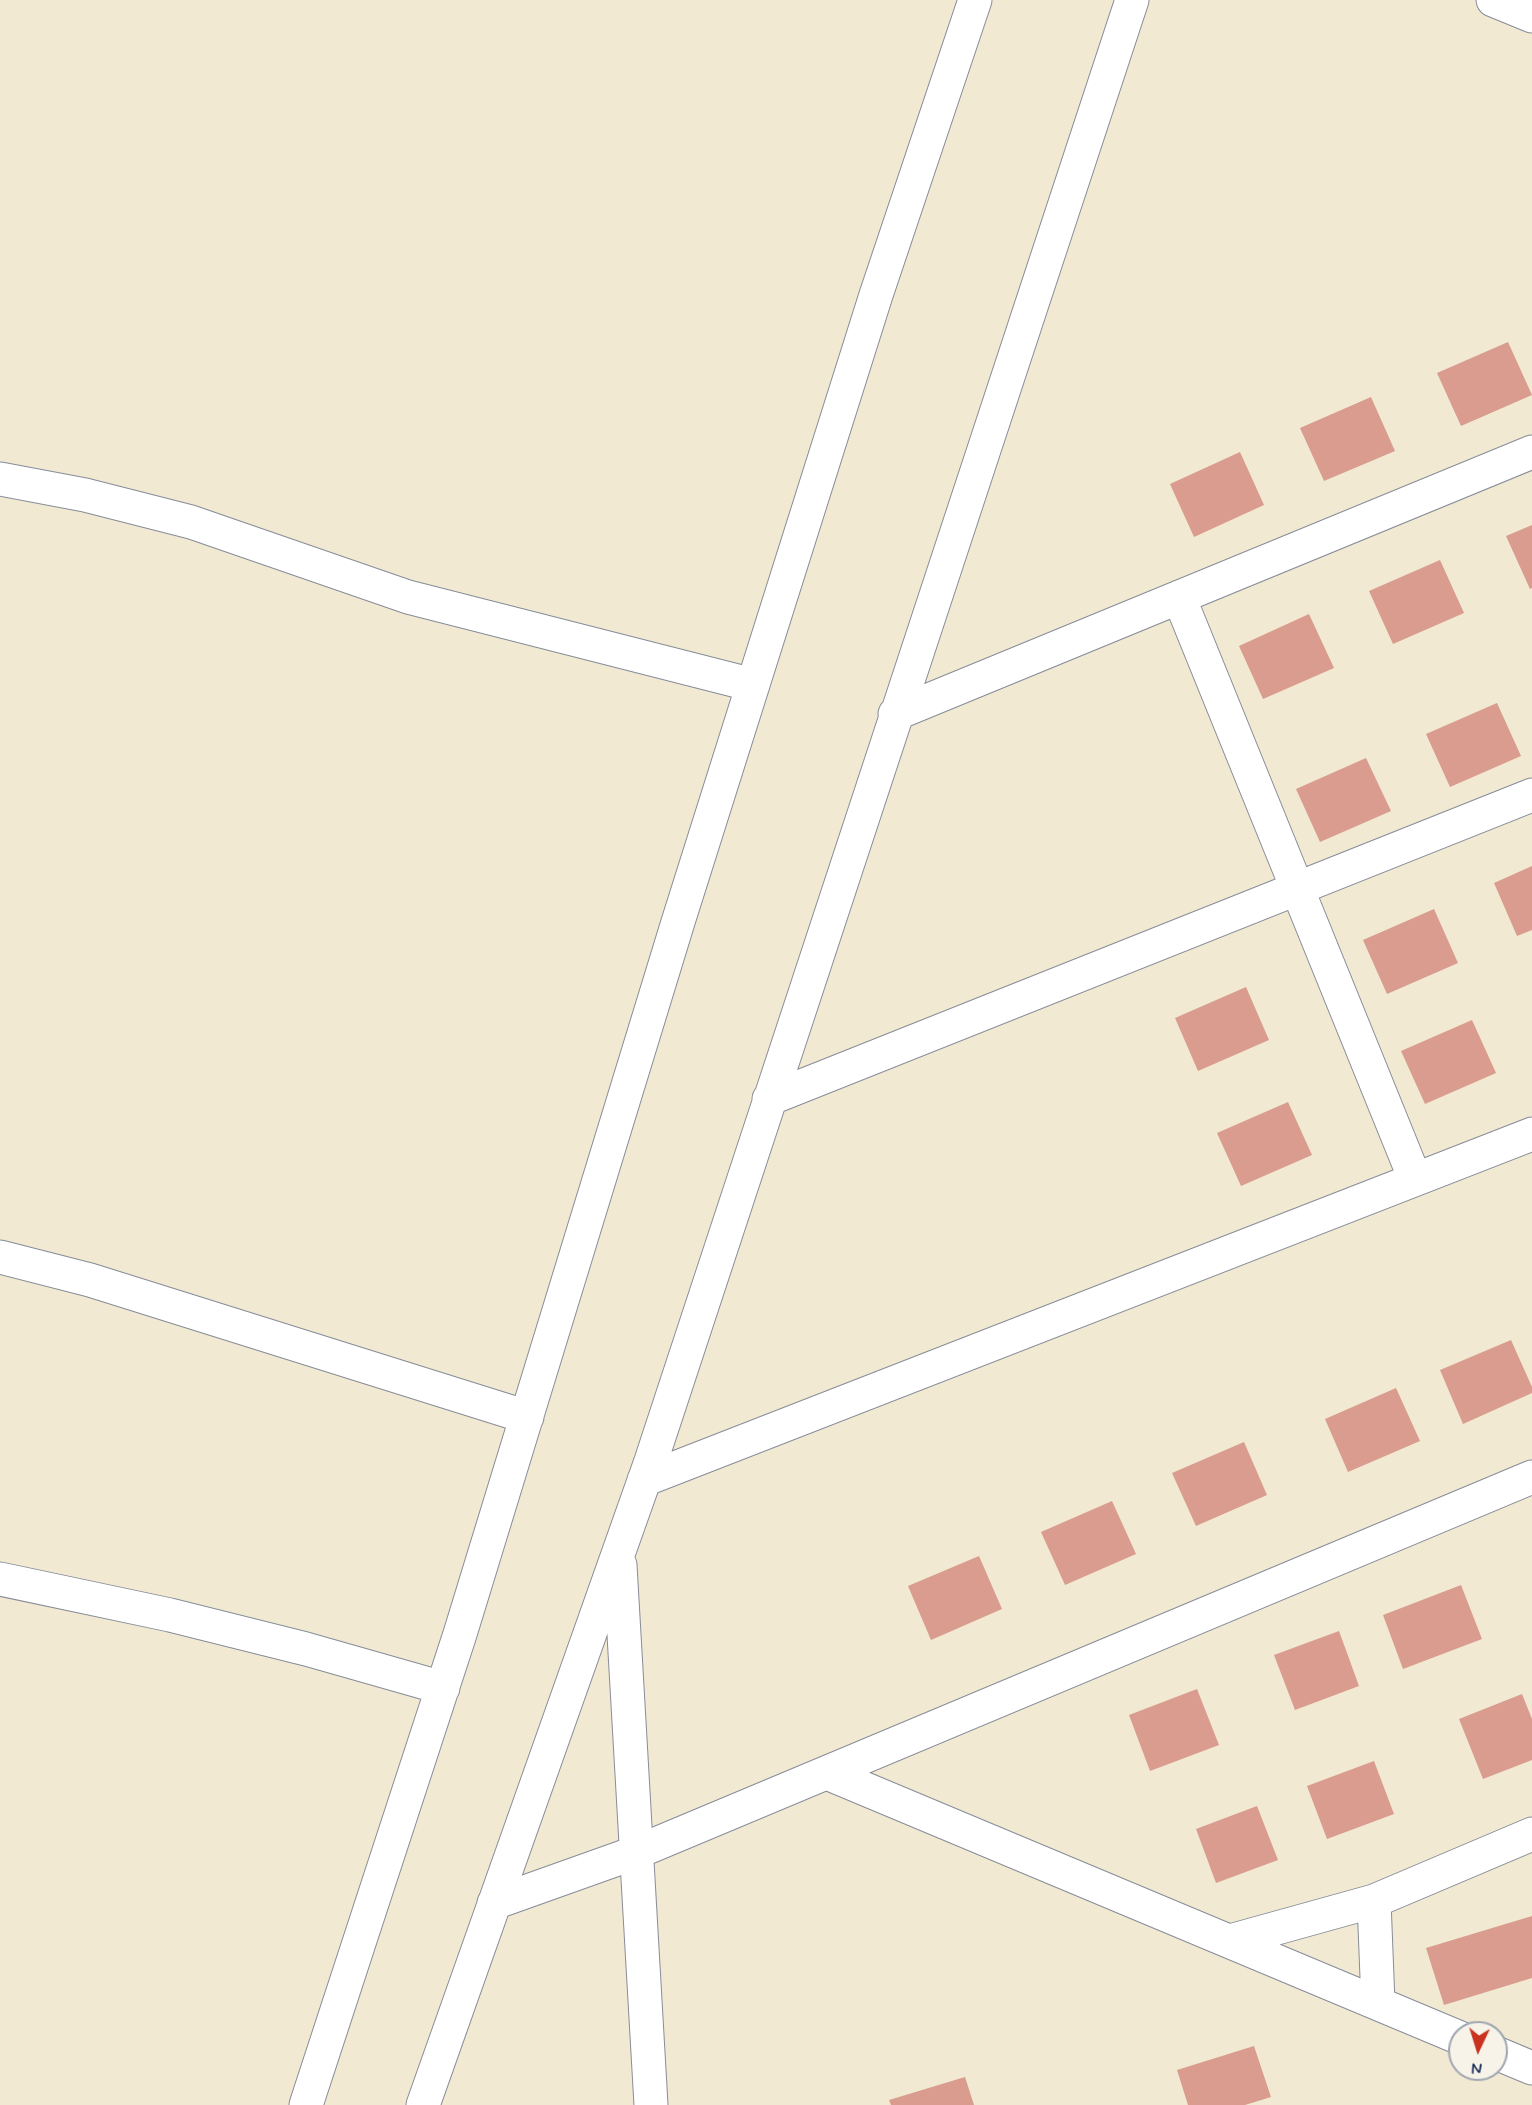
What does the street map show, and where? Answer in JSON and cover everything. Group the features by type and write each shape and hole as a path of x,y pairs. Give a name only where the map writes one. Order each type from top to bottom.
{"street":[{"path":"423,2105 644,1480 1132,0"},
{"path":"1493,0 1532,16"},
{"path":"306,2105 443,1688 678,922 872,306 964,2"},
{"path":"895,714 1532,452"},
{"path":"0,479 85,495 191,522 408,597 753,685"},
{"path":"1179,597 1416,1179"},
{"path":"769,1099 1532,795"},
{"path":"644,1480 1532,1134"},
{"path":"0,1257 101,1283 527,1418"},
{"path":"494,1903 637,1852 1532,1477"},
{"path":"619,1551 651,2105"},
{"path":"0,1579 170,1615 306,1649 443,1688"},
{"path":"826,1773 1448,2033"},
{"path":"1230,1941 1374,1901 1532,1834"},
{"path":"1374,1901 1378,2003"},
{"path":"1508,2058 1532,2068"}],"building":[{"path":"1508,342 1532,395 1461,426 1437,373"},
{"path":"1371,397 1395,451 1324,481 1300,428"},
{"path":"1240,452 1264,505 1194,537 1170,484"},
{"path":"1532,525 1532,588 1530,589 1506,536"},
{"path":"1440,560 1464,613 1393,644 1369,591"},
{"path":"1309,614 1334,668 1263,699 1239,646"},
{"path":"1497,703 1521,756 1450,787 1426,734"},
{"path":"1366,758 1391,811 1320,842 1296,789"},
{"path":"1532,866 1532,930 1517,936 1494,883"},
{"path":"1434,909 1458,963 1387,994 1363,940"},
{"path":"1246,987 1269,1040 1198,1071 1175,1018"},
{"path":"1472,1020 1496,1073 1425,1104 1401,1051"},
{"path":"1288,1102 1312,1155 1241,1186 1217,1133"},
{"path":"1511,1340 1532,1387 1532,1393 1463,1424 1440,1370"},
{"path":"1396,1388 1420,1441 1348,1472 1325,1419"},
{"path":"1244,1442 1267,1495 1196,1526 1172,1473"},
{"path":"1112,1501 1136,1554 1065,1585 1041,1532"},
{"path":"979,1556 1002,1609 931,1640 908,1586"},
{"path":"1461,1585 1482,1639 1403,1669 1383,1615"},
{"path":"1339,1631 1359,1686 1295,1710 1274,1655"},
{"path":"1197,1689 1219,1745 1150,1771 1129,1715"},
{"path":"1522,1694 1532,1719 1532,1760 1483,1779 1459,1719"},
{"path":"1374,1761 1394,1814 1327,1839 1307,1786"},
{"path":"1257,1806 1278,1860 1216,1883 1196,1829"},
{"path":"1532,1916 1532,1978 1444,2005 1426,1948"},
{"path":"1254,2046 1271,2097 1245,2105 1188,2105 1177,2070"},
{"path":"965,2077 974,2105 891,2105 889,2100"}]}
